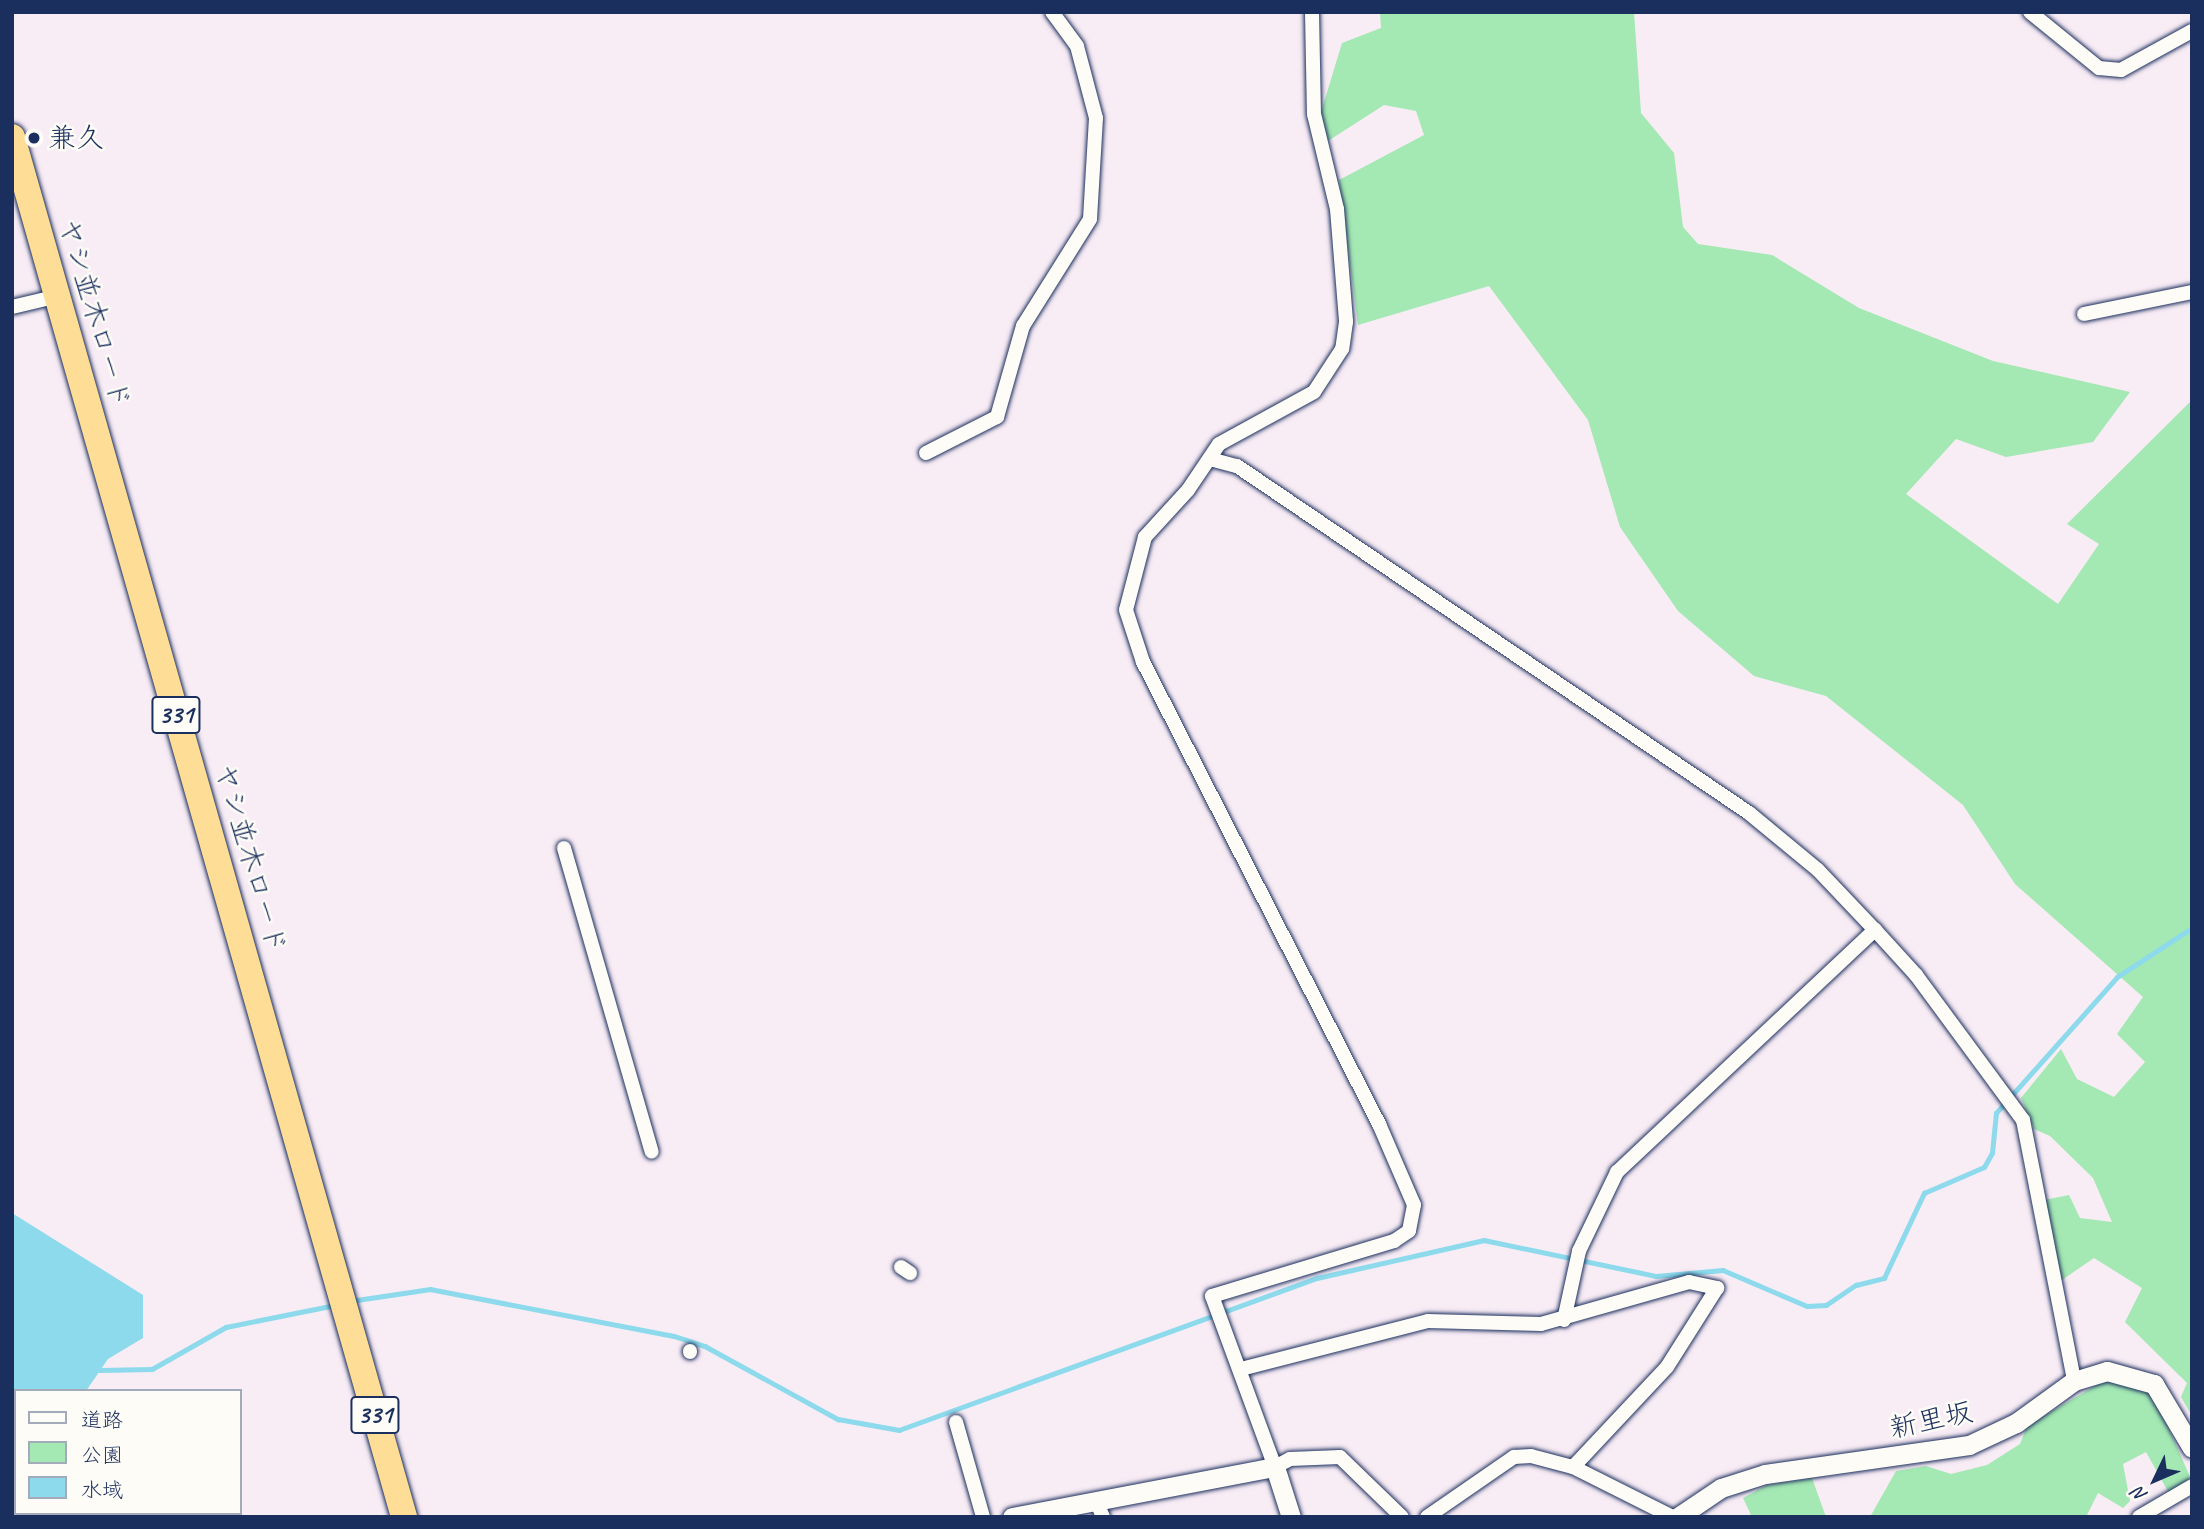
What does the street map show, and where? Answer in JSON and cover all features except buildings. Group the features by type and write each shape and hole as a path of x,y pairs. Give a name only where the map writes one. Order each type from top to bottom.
{"highway":[{"name":"ヤシ並木ロード","path":"12,137 404,1517"}],"main road":[{"name":"新里坂","path":"1675,1517 1702,1498 1749,1478 1969,1445 2016,1423 2074,1381 2108,1371 2141,1376 2165,1396 2192,1448"},
{"path":"1012,1517 1100,1509 1275,1467 1291,1517"}],"street":[{"path":"926,453 997,417 1023,326 1090,219 1096,118 1076,46 1052,12"},
{"path":"1312,12 1314,114 1338,209 1346,322 1342,349 1314,392 1231,433 1139,547 1126,597 1133,642 1379,1124 1414,1205 1409,1231 1394,1241 1266,1277 1212,1296 1275,1467 1290,1459 1340,1457 1402,1517"},
{"path":"2030,12 2080,55 2110,69 2144,62 2192,31"},
{"path":"2084,314 2192,292"},
{"path":"12,307 58,296"},
{"path":"1210,459 1237,466 1749,813 1818,870 1875,930 2003,1090 2023,1120 2074,1381"},
{"path":"564,848 652,1152"},
{"path":"1564,1320 1578,1253 1617,1172 1875,930"},
{"path":"1241,1369 1427,1321 1564,1320 1689,1282 1717,1288 1667,1367 1573,1467"},
{"path":"956,1422 984,1517"},
{"path":"1427,1517 1514,1457 1573,1467 1675,1517"},
{"path":"2139,1517 2192,1486"}],"green space":[{"path":"1380,12 1634,12 1641,113 1674,153 1683,227 1698,244 1772,255 1859,308 1993,361 2130,392 2093,442 2006,457 1956,439 1906,494 2058,604 2099,544 2067,524 2192,400 2192,1416 2181,1397 2187,1383 2125,1322 2142,1288 2094,1258 2059,1282 2044,1200 2069,1195 2080,1218 2112,1222 2093,1178 2050,1136 2034,1129 2021,1098 2061,1049 2077,1079 2114,1097 2145,1062 2117,1034 2143,997 2015,884 1963,805 1826,696 1754,676 1678,611 1620,527 1588,420 1489,286 1358,325 1339,180 1424,135 1416,111 1384,105 1328,141 1321,112 1342,43 1381,28"},
{"path":"2105,1380 2145,1389 2156,1400 2192,1481 2170,1495 2146,1452 2123,1464 2130,1501 2123,1508 2098,1493 2086,1517 1870,1517 1896,1471 1926,1466 1951,1474 1987,1465 2020,1444 2027,1426"},
{"path":"1812,1478 1826,1517 1752,1517 1743,1498 1767,1485"}],"water":[{"path":"12,1213 143,1295 143,1338 108,1359 87,1389 14,1389 12,1423"}],"waterway":[{"path":"350,1301 430,1289 674,1336 705,1346 838,1419 899,1430 1317,1278 1484,1240 1656,1276 1723,1270 1807,1306 1826,1305 1856,1285 1884,1278 1924,1193 1984,1167 1992,1153 1996,1113 2117,977 2192,928"},
{"path":"100,1370 152,1369 226,1327 335,1305"}],"place":[{"name":"兼久","path":"34,138"}]}
